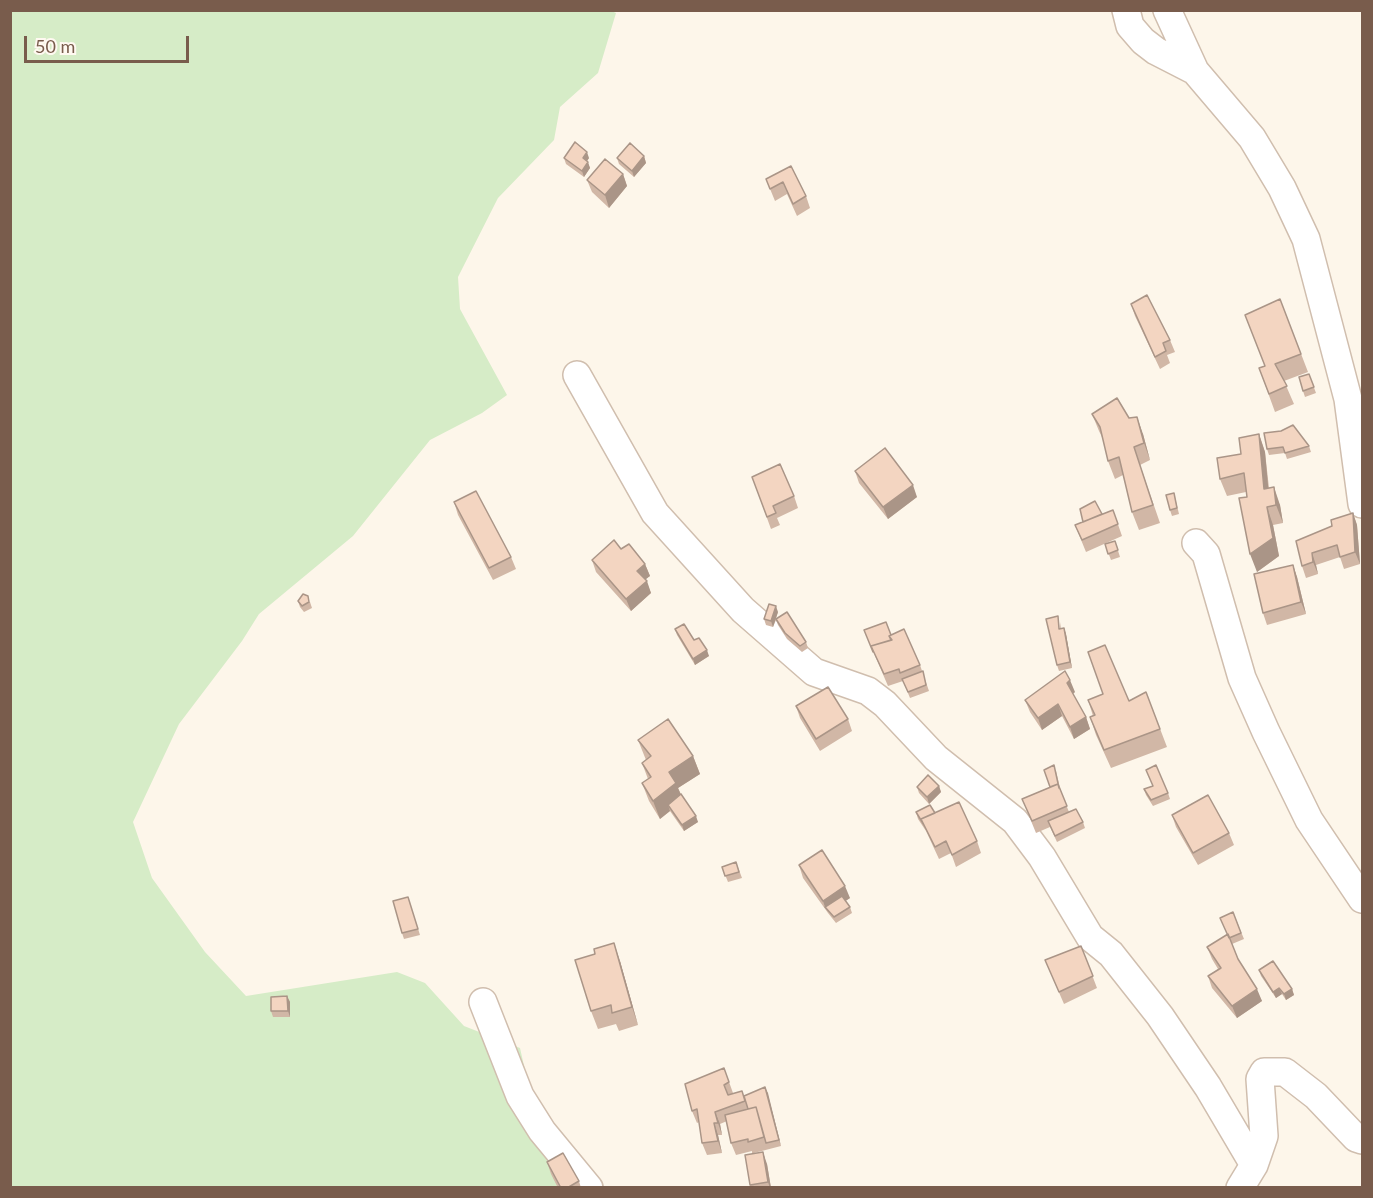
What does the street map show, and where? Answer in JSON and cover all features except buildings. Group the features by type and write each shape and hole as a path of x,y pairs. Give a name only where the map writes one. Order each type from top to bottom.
{"street":[{"path":"1126,10 1130,26 1143,41 1156,51 1195,71"},
{"path":"1167,10 1195,71 1252,138 1282,188 1306,238 1348,399 1362,504"},
{"path":"577,375 655,513 743,610 814,672 868,691 885,704 936,758 1016,821 1042,857 1090,936 1110,954 1160,1016 1208,1087 1247,1177"},
{"path":"1196,543 1206,554 1242,678 1266,732 1309,820 1362,893"},
{"path":"483,1002 520,1096 542,1131 589,1188"},
{"path":"1247,1177 1264,1136 1260,1079 1264,1072 1285,1072 1316,1096 1356,1138 1362,1140"}],"green space":[{"path":"609,10 616,13 598,73 560,107 554,140 498,198 458,277 460,309 507,395 482,413 430,440 353,536 259,614 242,641 179,724 133,822 152,878 205,952 246,996 397,972 425,983 464,1026 520,1048 531,1097 602,1187 11,1187 10,11"}]}
